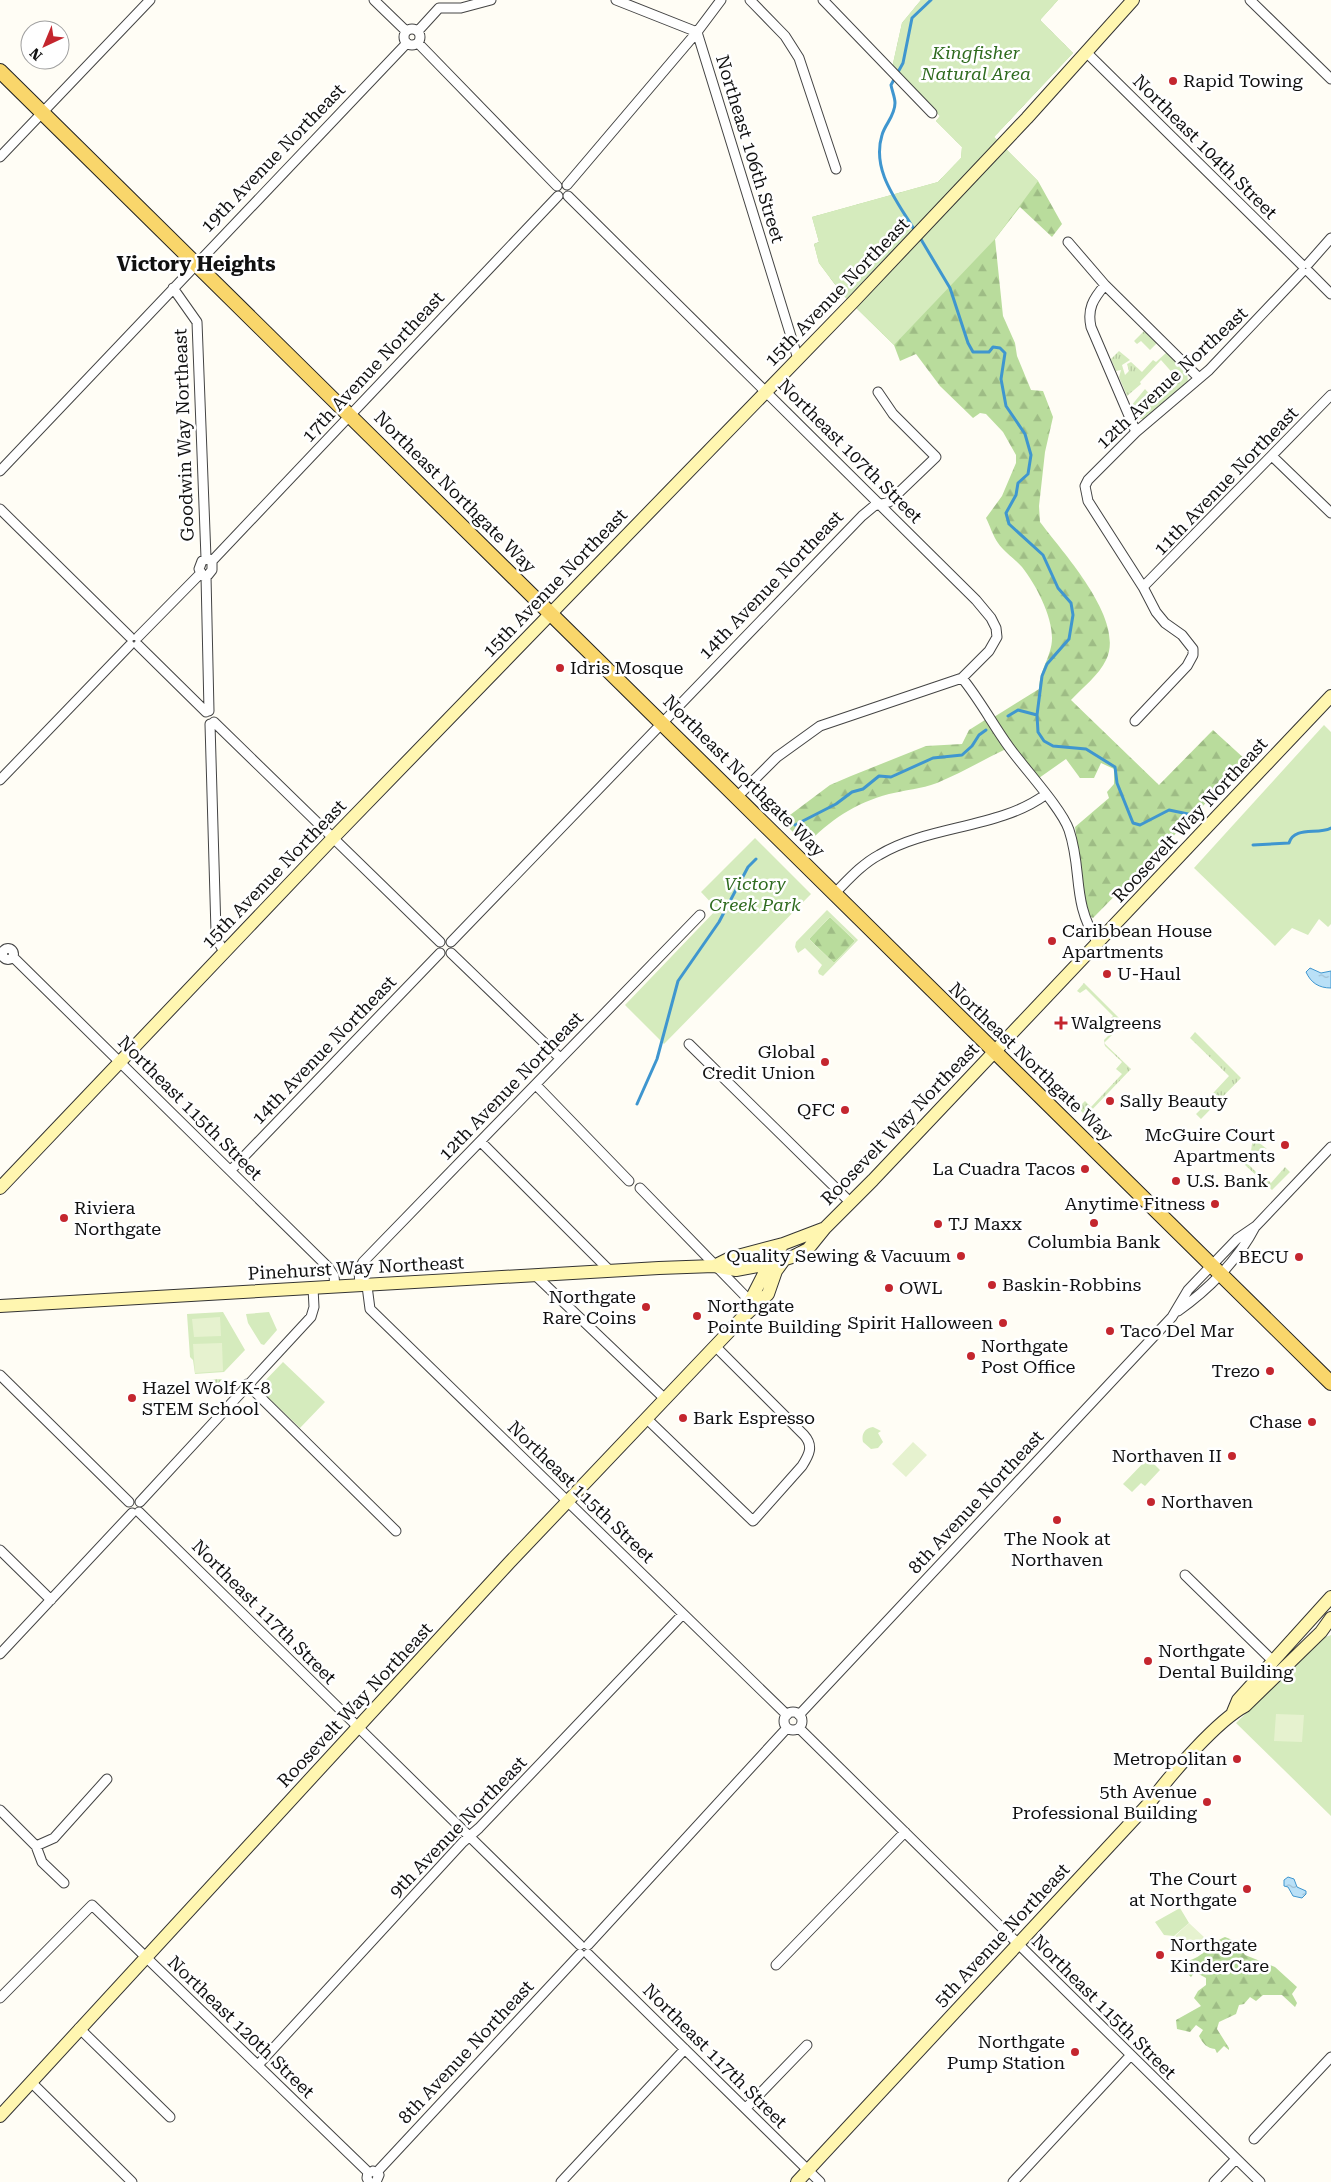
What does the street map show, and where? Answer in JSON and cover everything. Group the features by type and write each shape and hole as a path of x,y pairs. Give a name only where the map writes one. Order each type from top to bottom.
{"main road":[{"name":"Northeast Northgate Way","path":"0,71 738,796 994,1052 1331,1383"}],"street":[{"path":"0,157 150,0"},
{"path":"374,0 406,31"},
{"path":"418,31 439,4 461,8 491,0"},
{"path":"616,0 697,32"},
{"path":"567,185 697,32 721,0"},
{"path":"750,0 785,36 799,58 836,169"},
{"path":"823,0 932,113"},
{"name":"15th Avenue Northeast","path":"0,1188 119,1060 854,301 1024,121 1133,0"},
{"path":"1250,0 1331,79"},
{"path":"412,28 418,31 421,38 418,43 413,45 407,43 404,38 406,31 412,28"},
{"name":"Northeast 106th Street","path":"697,32 798,359"},
{"name":"19th Avenue Northeast","path":"0,471 407,43"},
{"path":"418,43 557,186 558,196 563,198 568,196 570,191 567,185 563,183 557,186"},
{"name":"Northeast 104th Street","path":"1086,52 1331,294"},
{"name":"17th Avenue Northeast","path":"209,559 350,415 558,196"},
{"name":"Northeast 107th Street","path":"568,196 880,504 976,600 991,618 996,628 997,637 994,644 962,678"},
{"name":"12th Avenue Northeast","path":"1143,588 1088,501 1085,486 1092,476 1136,432 1199,378 1305,268 1331,238"},
{"path":"1068,242 1105,285 1199,378"},
{"path":"1105,285 1091,303 1088,314 1091,327 1136,432"},
{"name":"Goodwin Way Northeast","path":"173,288 197,322 209,559"},
{"name":"14th Avenue Northeast","path":"452,942 862,516 869,509 889,502 936,457 893,414 878,392"},
{"name":"11th Avenue Northeast","path":"1143,588 1273,457 1331,395"},
{"path":"1273,457 1331,513"},
{"path":"0,509 208,712 215,715 212,723 216,932 224,952"},
{"path":"208,712 203,575 200,566 209,559"},
{"path":"0,780 134,641 203,575"},
{"path":"1135,721 1187,666 1194,649 1182,635 1161,618 1143,588"},
{"path":"738,796 777,757 820,726 962,678 988,719 1066,822 1070,831 1081,907 1089,929 1098,943"},
{"name":"Roosevelt Way Northeast","path":"769,1264 784,1260 808,1249 824,1228 851,1203 1331,696"},
{"path":"212,723 334,837 440,942"},
{"path":"835,893 866,864 887,850 916,839 1021,809 1045,795"},
{"name":"12th Avenue Northeast","path":"363,1286 359,1270 363,1262 700,915"},
{"path":"446,940 452,942 454,948 451,953 446,955 440,953 438,948 440,942 446,940"},
{"path":"3,946 2,953 6,960"},
{"name":"14th Avenue Northeast","path":"231,1170 440,953"},
{"path":"451,953 560,1058"},
{"name":"Northeast 115th Street","path":"6,960 119,1060 231,1170 330,1269 334,1276 335,1287"},
{"path":"689,1044 851,1203"},
{"path":"536,1085 629,1181"},
{"path":"481,1142 610,1271"},
{"name":"8th Avenue Northeast","path":"799,1715 1176,1312 1188,1290 1216,1270 1237,1239 1256,1226 1331,1147"},
{"path":"640,1188 750,1301"},
{"name":"Roosevelt Way Northeast","path":"740,1320 769,1264 783,1244 824,1228"},
{"name":"Pinehurst Way Northeast","path":"714,1266 730,1258 783,1244"},
{"name":"Roosevelt Way Northeast","path":"0,2116 79,2028 568,1501 740,1320 768,1294 776,1271 784,1260"},
{"name":"Pinehurst Way Northeast","path":"0,1306 610,1271 714,1266 736,1270 769,1264"},
{"path":"536,1276 664,1399"},
{"name":"Northeast 115th Street","path":"363,1286 370,1309 787,1715"},
{"path":"140,1502 314,1313 313,1288"},
{"path":"646,1418 752,1521 802,1466 810,1451 809,1442 715,1346"},
{"path":"0,1375 129,1502"},
{"path":"247,1384 396,1531"},
{"path":"129,1502 134,1500 140,1502"},
{"path":"129,1502 128,1508 135,1513"},
{"path":"0,1654 135,1513 142,1509 140,1502"},
{"name":"Northeast 117th Street","path":"135,1513 470,1836 820,2182"},
{"path":"0,1550 51,1600"},
{"path":"1185,1575 1273,1661"},
{"name":"5th Avenue Northeast","path":"1233,1712 1238,1700 1331,1597"},
{"path":"1320,1608 1331,1618"},
{"name":"9th Avenue Northeast","path":"258,2065 470,1836 683,1614"},
{"name":"5th Avenue Northeast","path":"797,2182 1151,1801 1180,1766 1233,1712 1245,1706 1321,1632 1331,1618"},
{"path":"793,1712 799,1715 802,1721 799,1728 795,1730 787,1728 784,1723 787,1715 793,1712"},
{"name":"8th Avenue Northeast","path":"373,2179 787,1728"},
{"name":"Northeast 115th Street","path":"799,1728 1260,2182"},
{"path":"36,1846 54,1838 107,1779"},
{"path":"0,1810 36,1846 42,1862 64,1884"},
{"path":"776,1965 906,1832"},
{"name":"Northeast 120th Street","path":"0,1998 92,1905 373,2179"},
{"path":"79,2028 170,2117"},
{"path":"746,2108 807,2045"},
{"path":"561,2182 685,2049"},
{"path":"1013,2182 1130,2056"},
{"path":"1254,2139 1331,2057"},
{"path":"30,2082 132,2182"},
{"path":"1214,2182 1236,2159"}],"green space":[{"path":"921,0 1058,0 1040,20 1073,53 994,137 1038,181 1062,224 1052,237 1020,207 995,239 1003,316 1015,343 1017,356 1031,390 1043,391 1053,417 1045,452 1039,506 1040,522 1076,569 1100,607 1107,626 1110,644 1103,666 1071,700 1159,785 1213,730 1247,761 1093,918 1088,915 1085,902 1075,827 1109,798 1107,792 1114,784 1114,769 1101,763 1094,778 1080,778 1066,759 1039,778 1019,755 994,717 1039,689 1041,675 1048,657 1052,638 1049,620 1038,591 1022,567 998,543 986,518 1002,496 1016,463 1016,455 1003,432 986,414 980,413 973,418 940,386 916,354 900,361 894,345 843,295 819,263 814,244 819,242 812,217 938,182 961,158 962,147 936,121 940,116 892,68 902,23"},
{"name":"Kingfisher Natural Area","path":"921,0 1058,0 1040,20 1073,53 994,137 1038,181 995,239 894,345 843,295 819,263 814,244 819,242 812,217 938,182 961,158 962,147 936,121 940,116 892,68 902,23"},
{"path":"1144,331 1157,343 1150,350 1141,341 1137,344 1134,341"},
{"path":"1119,351 1130,360 1122,365 1125,375 1129,371 1127,364 1131,362 1142,372 1153,360 1156,362 1167,352 1187,372 1188,382 1144,419 1138,419 1131,406 1145,389 1153,398 1176,377 1161,360 1140,382 1141,384 1127,396 1119,377 1121,370 1116,371 1111,359"},
{"path":"985,720 1006,749 955,775 937,783 889,794 865,802 834,820 806,845 782,821 830,785 851,776 926,746 962,744 969,730"},
{"path":"1324,725 1331,732 1331,924 1328,927 1319,919 1308,935 1292,928 1275,946 1194,868"},
{"name":"Victory Creek Park","path":"755,838 811,894 664,1044 625,1005 717,909 701,892"},
{"path":"827,910 858,940 823,976 818,971 822,965 805,948 798,953 795,947 796,942","holes":["830,917 855,941 834,963 809,939"]},
{"path":"830,917 855,941 834,963 809,939"},
{"path":"1084,983 1124,1023 1104,1043 1104,1040 1121,1023 1115,1017 1109,1023 1107,1022 1113,1016 1086,989 1080,993 1077,991"},
{"path":"1195,1032 1241,1078 1201,1119 1196,1114 1229,1076 1190,1038"},
{"path":"1105,1044 1131,1069 1086,1116 1078,1108 1085,1101 1091,1107 1122,1074 1116,1069 1122,1062"},
{"path":"1253,1138 1267,1149 1264,1148 1257,1157 1255,1156 1247,1163 1262,1178 1264,1176 1271,1183 1285,1167 1290,1172 1272,1190 1245,1165 1250,1157"},
{"path":"223,1312 245,1350 224,1372 195,1374 193,1360 190,1357 187,1314"},
{"path":"269,1312 277,1330 264,1345 261,1344 248,1323 246,1314"},
{"path":"220,1317 221,1336 194,1337 192,1319"},
{"path":"222,1343 223,1371 195,1373 193,1344"},
{"path":"283,1362 325,1402 300,1428 258,1388"},
{"path":"222,1379 213,1390 214,1392 207,1397 204,1380"},
{"path":"873,1427 881,1431 878,1433 883,1442 878,1448 871,1449 863,1442 863,1434 866,1430"},
{"path":"913,1442 927,1455 906,1477 892,1464"},
{"path":"1148,1458 1160,1470 1145,1486 1141,1483 1132,1492 1123,1484"},
{"path":"1331,1635 1331,1816 1236,1723 1323,1638"},
{"path":"1276,1714 1304,1715 1302,1742 1274,1741"},
{"path":"1180,1908 1189,1923 1174,1936 1164,1935 1155,1922"},
{"path":"1189,1923 1204,1937 1204,1942 1194,1954 1175,1936"},
{"path":"1225,1937 1235,1941 1245,1955 1275,1967 1297,1987 1292,1994 1297,2003 1295,2007 1282,1995 1263,1995 1256,2001 1250,1997 1244,2004 1239,2005 1236,2014 1219,2022 1217,2029 1229,2050 1224,2046 1217,2053 1215,2049 1207,2047 1199,2036 1203,2030 1196,2025 1190,2032 1177,2029 1176,2020 1201,2006 1194,1998 1198,1991 1206,1985 1206,1978 1195,1972 1191,1977 1185,1971 1187,1961 1198,1957"}],"water":[{"path":"1310,968 1321,973 1331,971 1331,988 1319,986 1313,982 1306,972"},
{"path":"1288,1877 1294,1879 1297,1887 1306,1891 1302,1898 1293,1896 1288,1887 1284,1886 1284,1880"}],"waterway":[{"path":"915,231 888,186 880,161 880,148 883,131 895,108 895,98 891,85 903,63 912,18 931,0"},
{"path":"919,236 950,288 968,343 973,352 989,352 993,347 1000,348 1005,353 1001,379 1006,406 1025,434 1031,455 1028,474 1018,483 1016,495 1006,513 1009,524 1043,555 1058,588 1071,603 1073,615 1069,639 1047,664 1042,676 1037,715 1038,732 1044,741 1053,746 1086,749 1115,767 1117,783 1133,823 1140,825 1169,810 1188,814"},
{"path":"1008,716 1018,710 1037,715"},
{"path":"795,825 836,804 852,792 863,789 879,776 891,777 933,758 962,755 972,746 979,735 986,730"},
{"path":"1253,845 1289,843 1296,834 1331,828"},
{"path":"637,1104 657,1059 678,981 719,922 748,867 756,859"}],"place":[{"name":"Rapid Towing","path":"1173,81"},
{"name":"Idris Mosque","path":"560,668"},
{"name":"Caribbean House Apartments","path":"1052,941"},
{"name":"U-Haul","path":"1107,974"},
{"name":"Walgreens","path":"1061,1023"},
{"name":"Global Credit Union","path":"825,1062"},
{"name":"Sally Beauty","path":"1110,1101"},
{"name":"QFC","path":"845,1110"},
{"name":"McGuire Court Apartments","path":"1285,1145"},
{"name":"La Cuadra Tacos","path":"1085,1169"},
{"name":"U.S. Bank","path":"1176,1181"},
{"name":"Anytime Fitness","path":"1215,1204"},
{"name":"Riviera Northgate","path":"64,1218"},
{"name":"Columbia Bank","path":"1094,1223"},
{"name":"TJ Maxx","path":"938,1224"},
{"name":"Quality Sewing & Vacuum","path":"961,1256"},
{"name":"BECU","path":"1299,1257"},
{"name":"Baskin-Robbins","path":"992,1285"},
{"name":"OWL","path":"889,1288"},
{"name":"Northgate Rare Coins","path":"646,1307"},
{"name":"Northgate Pointe Building","path":"697,1316"},
{"name":"Spirit Halloween","path":"1003,1323"},
{"name":"Taco Del Mar","path":"1110,1331"},
{"name":"Northgate Post Office","path":"971,1356"},
{"name":"Trezo","path":"1270,1371"},
{"name":"Hazel Wolf K-8 STEM School","path":"132,1398"},
{"name":"Bark Espresso","path":"683,1418"},
{"name":"Chase","path":"1312,1422"},
{"name":"Northaven II","path":"1232,1456"},
{"name":"Northaven","path":"1151,1502"},
{"name":"The Nook at Northaven","path":"1057,1520"},
{"name":"Northgate Dental Building","path":"1148,1661"},
{"name":"Metropolitan","path":"1237,1759"},
{"name":"5th Avenue Professional Building","path":"1207,1802"},
{"name":"The Court at Northgate","path":"1247,1889"},
{"name":"Northgate KinderCare","path":"1160,1955"},
{"name":"Northgate Pump Station","path":"1075,2052"}],"district":[{"name":"Victory Heights","path":"196,264"}]}
